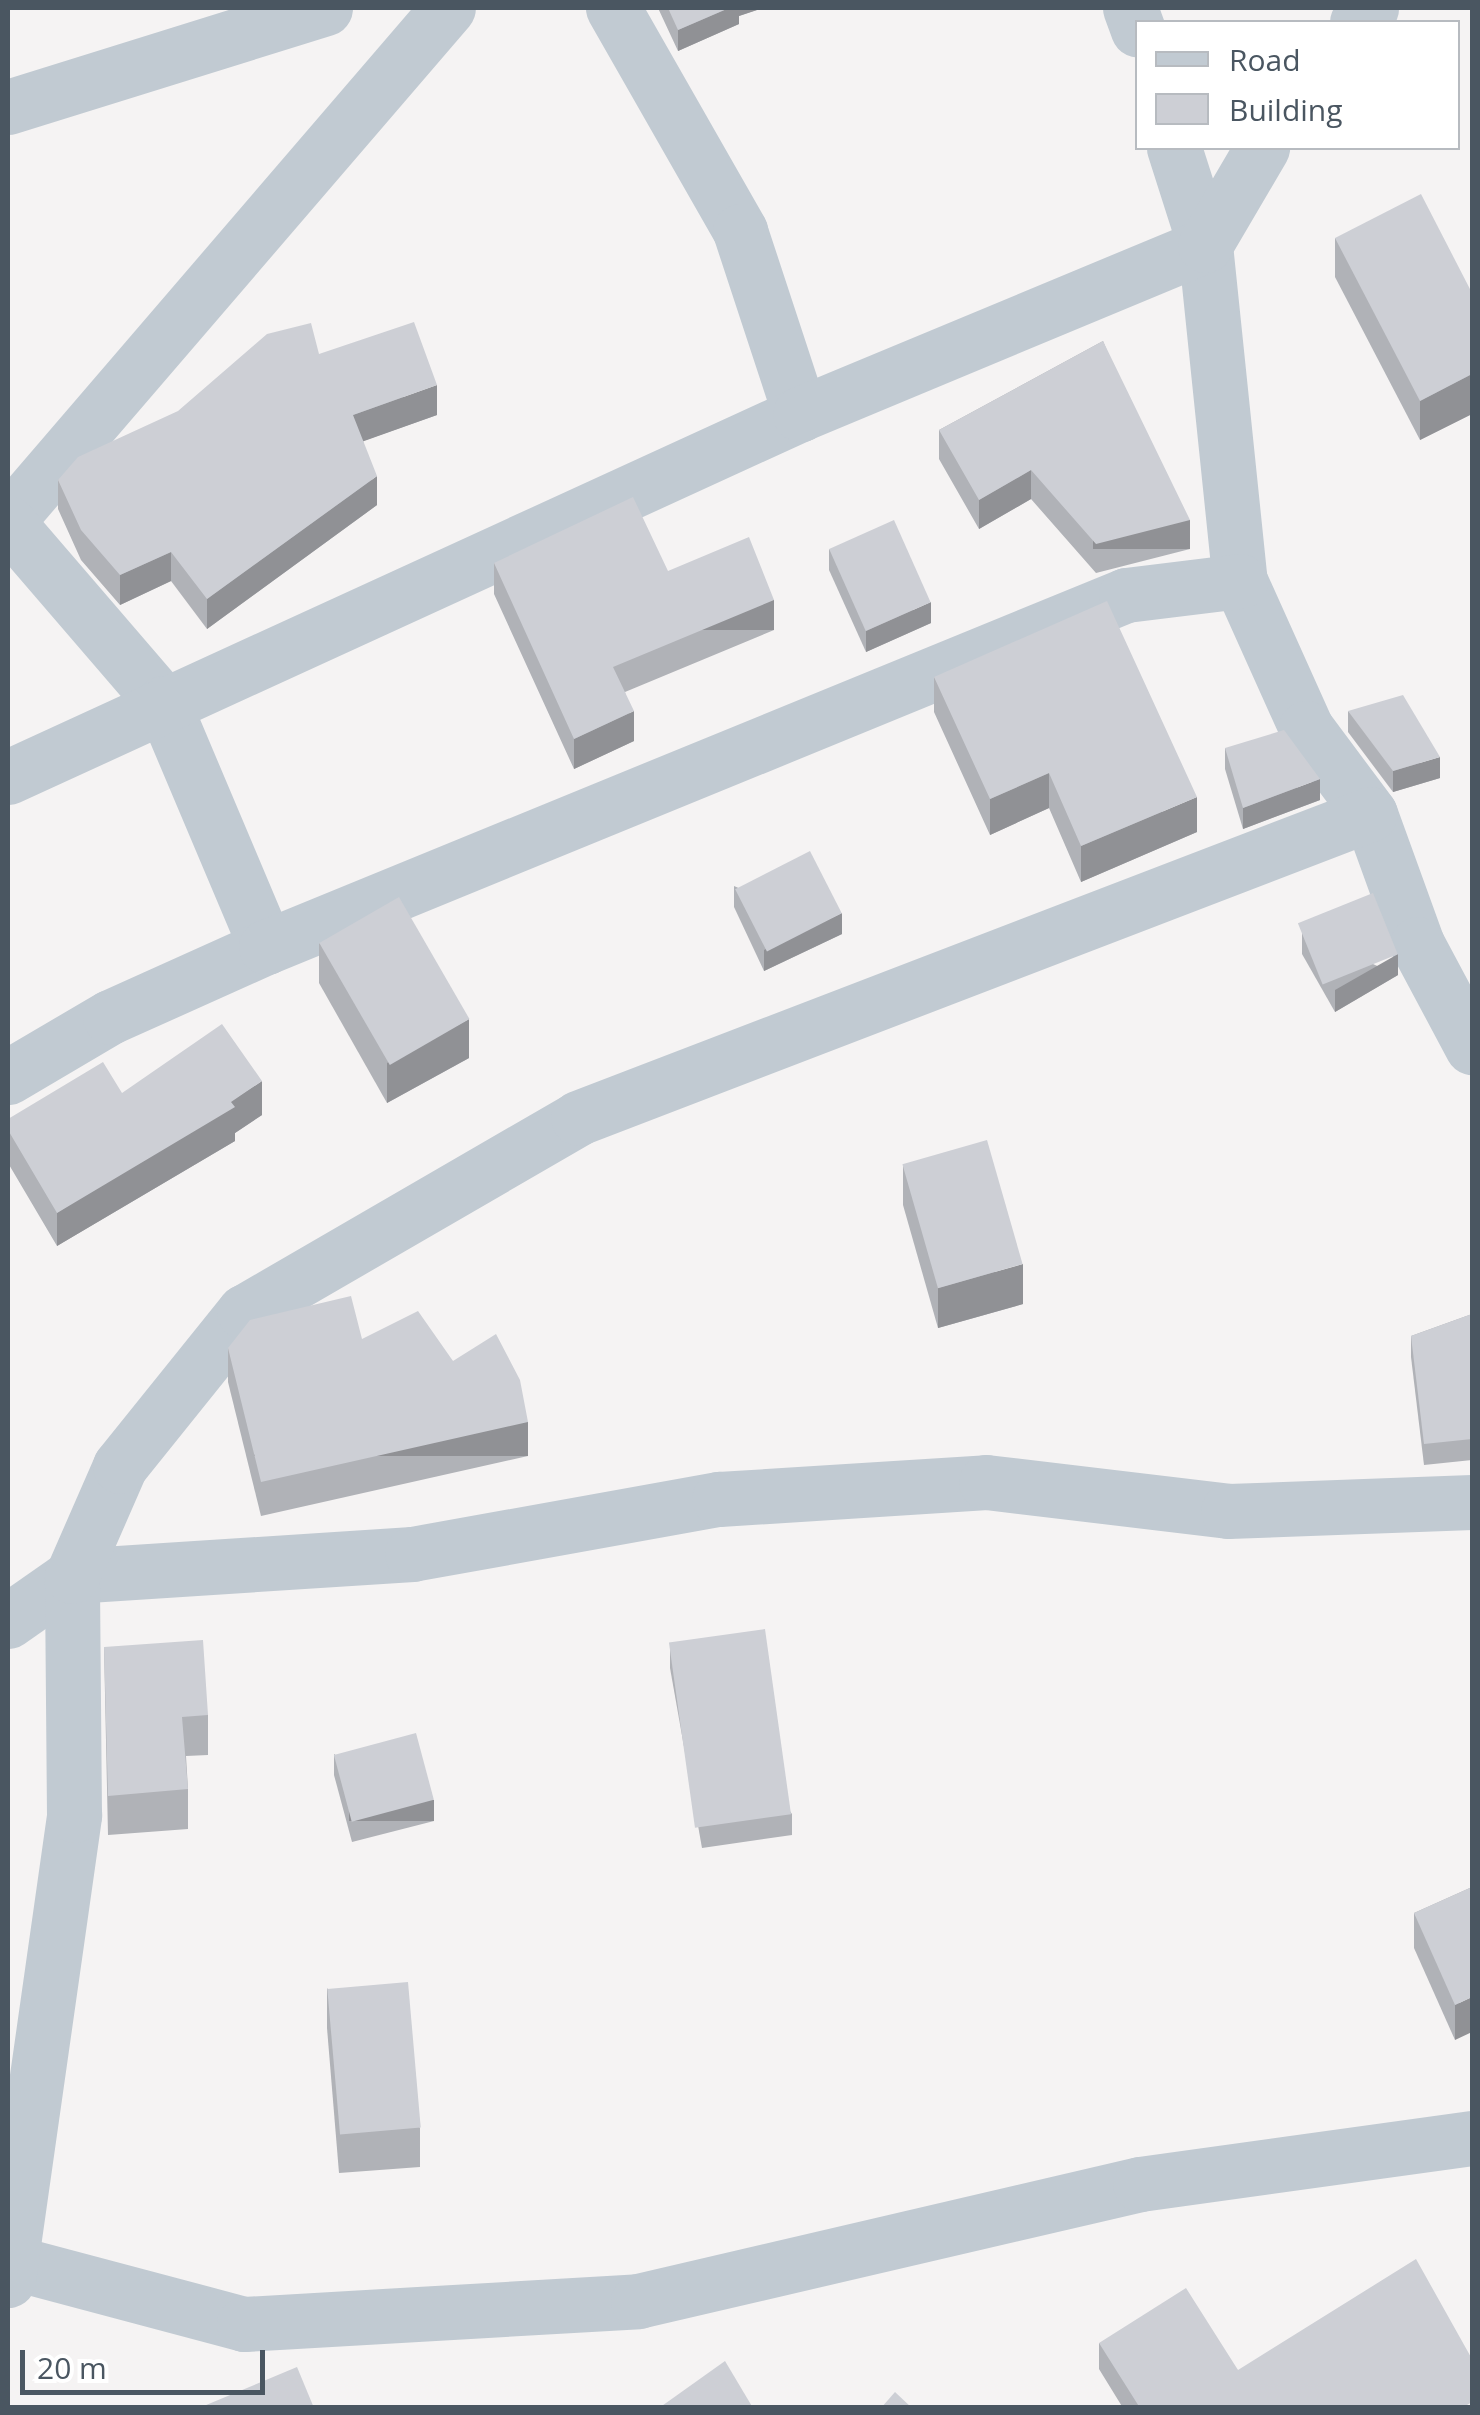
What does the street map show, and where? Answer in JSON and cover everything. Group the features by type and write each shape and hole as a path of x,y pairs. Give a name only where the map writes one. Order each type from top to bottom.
{"street":[{"path":"8,107 325,8"},
{"path":"266,947 163,703 8,522 448,8"},
{"path":"613,8 740,231 800,414"},
{"path":"1175,150 1205,245 1240,582 1306,728 1370,814 1417,944 1472,1047"},
{"path":"8,777 800,414 1205,245 1261,150"},
{"path":"8,1077 110,1017 266,947 1126,595 1240,582"},
{"path":"1370,814 578,1118 244,1312 120,1466 72,1576 74,1816 9,2271 244,2324 638,2301 1140,2184 1472,2138"},
{"path":"8,1620 72,1576 412,1554 719,1499 986,1482 1228,1511 1472,1502"}],"building":[{"path":"668,8 729,8 678,30"},
{"path":"1421,194 1472,293 1472,374 1420,401 1335,238"},
{"path":"414,322 437,385 353,415 377,476 207,599 171,552 120,575 81,530 58,480 78,457 178,411 267,334 311,323 319,354"},
{"path":"1103,341 1190,520 1096,544 1031,470 979,500 939,430"},
{"path":"633,497 668,571 749,537 774,600 613,667 634,711 574,739 494,563"},
{"path":"894,520 931,602 866,631 829,549"},
{"path":"1107,601 1197,797 1081,846 1049,773 990,799 934,677"},
{"path":"1403,695 1440,757 1393,771 1348,711"},
{"path":"1284,730 1320,779 1243,808 1225,748"},
{"path":"810,851 842,913 767,952 735,889"},
{"path":"1373,893 1398,954 1323,985 1298,923"},
{"path":"399,897 470,1019 390,1065 319,943"},
{"path":"222,1024 262,1081 231,1102 235,1107 57,1213 8,1130 8,1119 103,1062 122,1093"},
{"path":"987,1140 1023,1264 938,1288 902,1164"},
{"path":"351,1296 362,1339 418,1311 453,1361 496,1334 520,1380 528,1422 261,1482 228,1348 250,1320"},
{"path":"1472,1314 1472,1439 1424,1444 1411,1336"},
{"path":"765,1629 791,1814 695,1828 669,1642"},
{"path":"203,1640 208,1715 182,1717 188,1789 108,1796 104,1647"},
{"path":"416,1733 434,1800 352,1822 334,1755"},
{"path":"1472,1887 1472,1997 1455,2005 1414,1913"},
{"path":"408,1982 421,2127 340,2135 327,1989"},
{"path":"1416,2259 1472,2359 1472,2402 1462,2408 1140,2408 1099,2343 1186,2288 1238,2370"},
{"path":"725,2361 753,2408 659,2408"},
{"path":"297,2367 314,2408 199,2408"},
{"path":"895,2392 912,2408 881,2408"}]}
